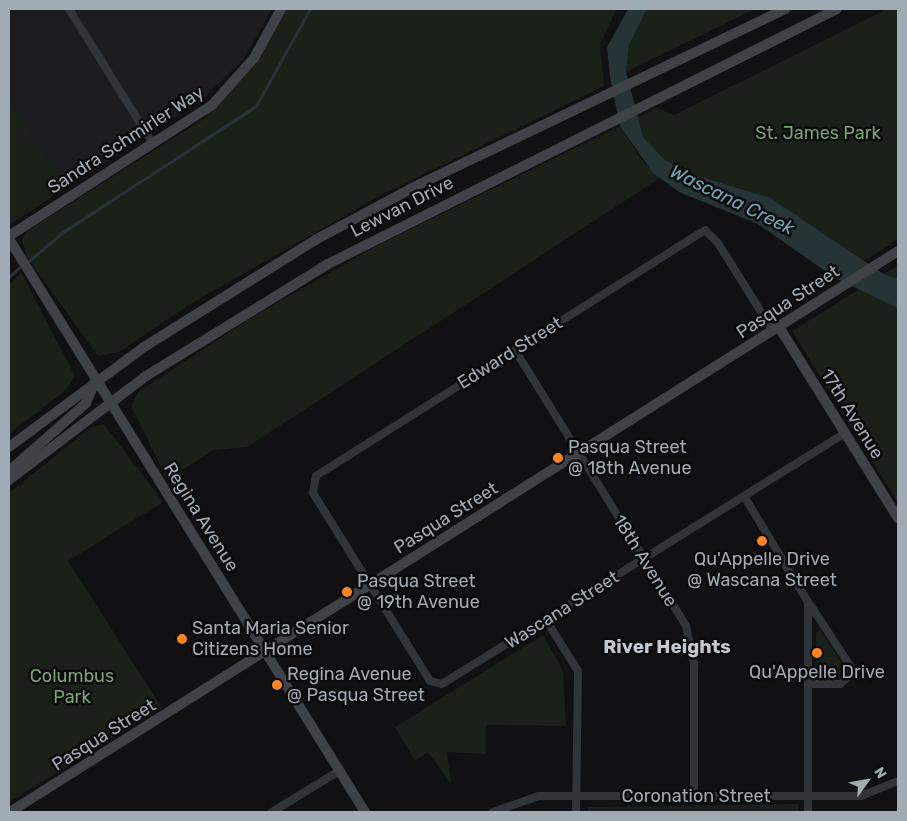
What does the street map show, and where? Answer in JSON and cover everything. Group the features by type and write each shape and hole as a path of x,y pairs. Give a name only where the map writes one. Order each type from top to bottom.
{"street":[{"path":"68,9 153,144"},
{"name":"Sandra Schmirler Way","path":"9,238 153,144 229,90 254,58 281,9"},
{"name":"Lewvan Drive","path":"9,447 96,379 315,240 651,73 785,9"},
{"name":"Lewvan Drive","path":"9,480 110,402 328,264 837,9"},
{"name":"17th Avenue","path":"705,230 718,243 776,329 845,433 898,518"},
{"name":"Edward Street","path":"370,585 313,493 316,476 705,230"},
{"name":"Regina Avenue","path":"9,238 365,812"},
{"name":"Pasqua Street","path":"10,812 580,454 898,250"},
{"name":"18th Avenue","path":"515,350 686,626 694,665 694,796"},
{"path":"9,471 86,403 96,379"},
{"name":"Wascana Street","path":"370,585 430,681 442,684 845,433"},
{"path":"744,496 808,602 851,667 851,675 840,684 810,684"},
{"path":"808,602 810,684 808,812"},
{"path":"546,620 578,671 576,812"},
{"path":"272,812 339,771"},
{"name":"Coronation Street","path":"493,812 539,796 861,796 898,781"}],"shaded area":[{"path":"9,9 272,9 243,60 201,101 9,225"},
{"path":"798,804 799,812 588,812 588,807"}],"green space":[{"path":"287,9 617,9 600,44 604,86 383,194 192,303 119,352 98,356 26,256 22,239 27,231 205,118 257,63"},
{"path":"647,9 755,9 626,72 629,45"},
{"name":"St. James Park","path":"887,9 898,9 898,239 864,261 771,198 695,175 665,160 643,137 635,119 657,108 674,115"},
{"path":"9,100 65,188 16,218 9,214"},
{"path":"620,126 641,159 660,178 247,447 214,450 167,479 131,406 138,392 251,318 373,248"},
{"path":"898,265 898,503 792,331"},
{"path":"21,272 75,376 67,389 9,434 9,286"},
{"name":"Columbus Park","path":"104,424 163,502 68,561 162,708 9,802 9,493 91,427"},
{"path":"820,630 846,669 833,680 817,677 816,632"},
{"path":"543,635 563,671 566,726 486,725 486,754 447,752 451,784 428,752 415,761 395,727"}],"water":[{"name":"Wascana Creek","path":"628,9 647,9 629,45 626,72 643,137 665,160 695,175 771,198 885,275 898,279 898,308 835,278 758,224 679,192 653,173 620,126 610,78 607,47"}],"waterway":[{"path":"29,261 63,232 256,106 310,9"},
{"path":"9,277 19,268"}],"place":[{"name":"Pasqua Street @ 18th Avenue","path":"558,458"},
{"name":"Qu'Appelle Drive @ Wascana Street","path":"762,541"},
{"name":"Pasqua Street @ 19th Avenue","path":"347,592"},
{"name":"Santa Maria Senior Citizens Home","path":"182,639"},
{"name":"Qu'Appelle Drive","path":"817,653"},
{"name":"Regina Avenue @ Pasqua Street","path":"277,685"}],"district":[{"name":"River Heights","path":"667,647"}]}
